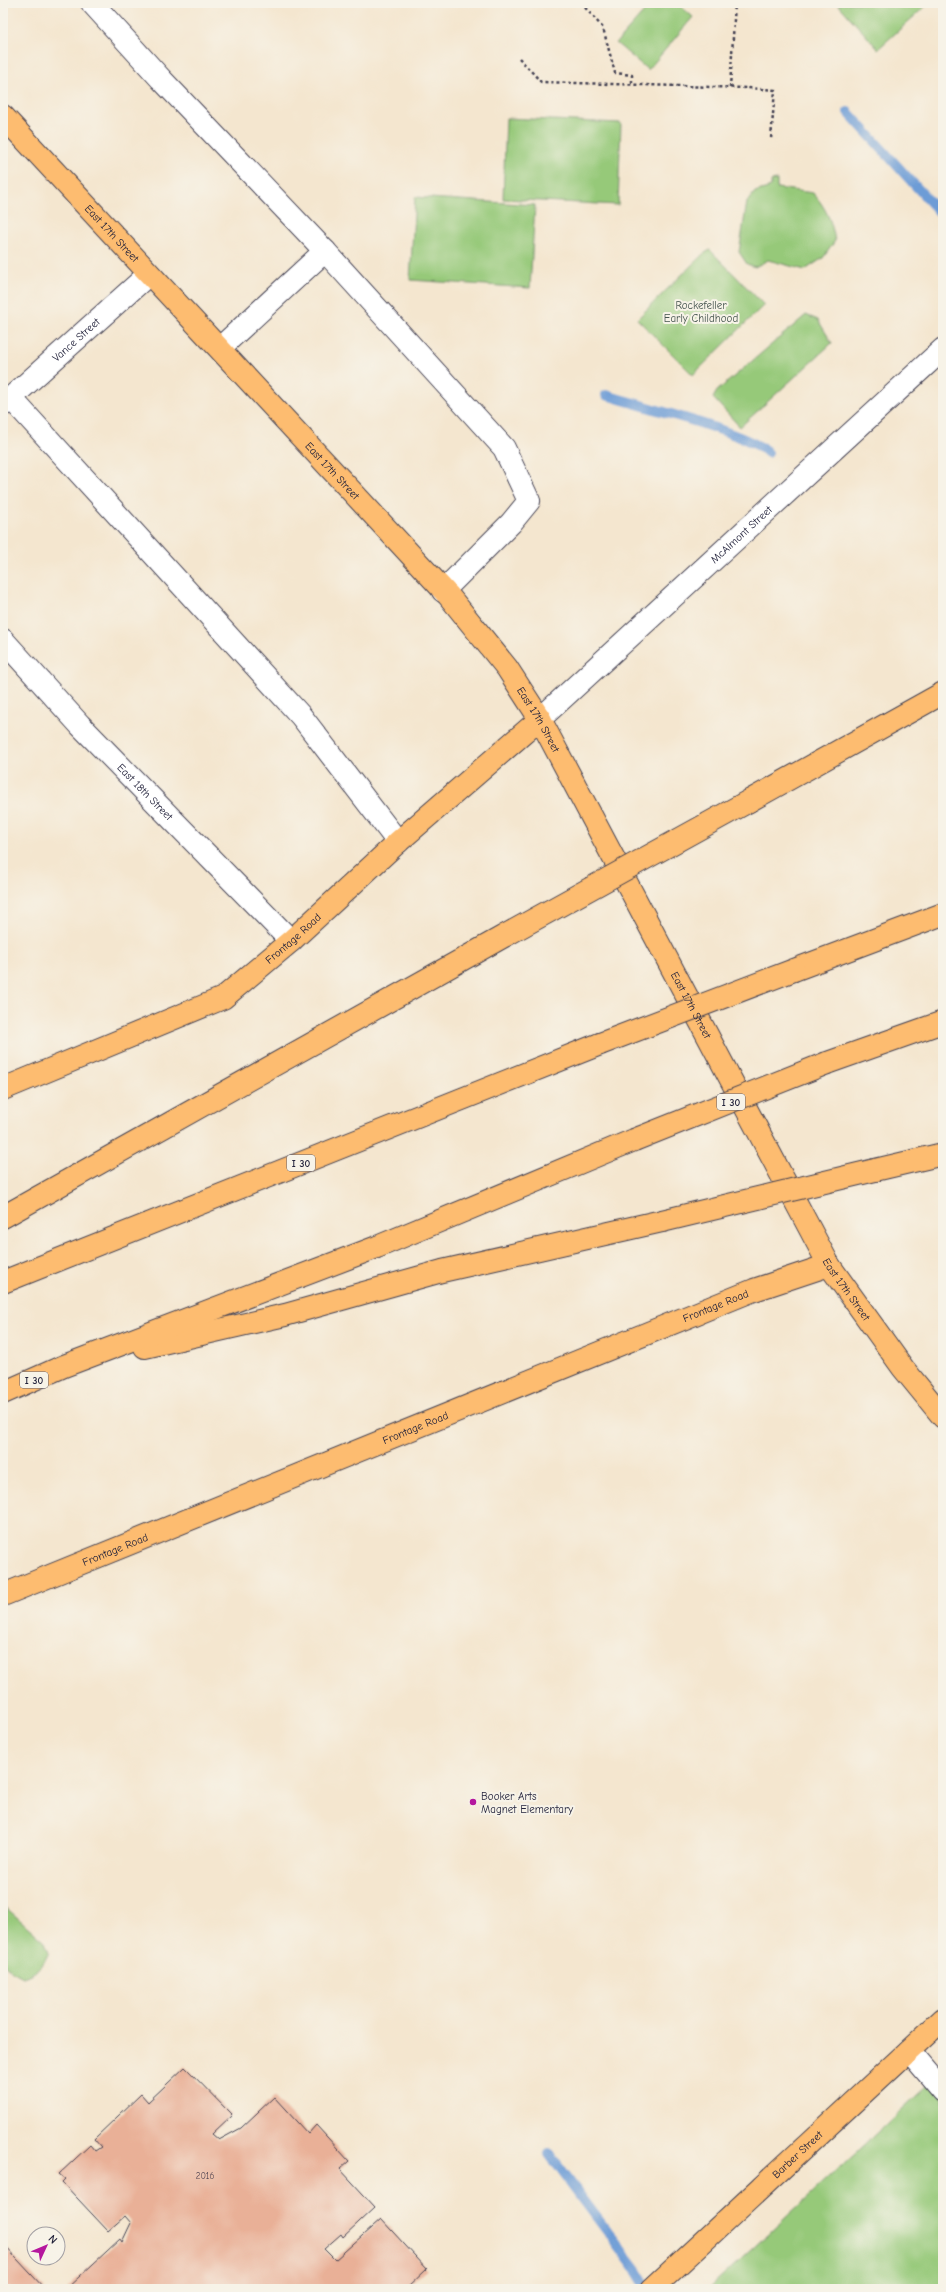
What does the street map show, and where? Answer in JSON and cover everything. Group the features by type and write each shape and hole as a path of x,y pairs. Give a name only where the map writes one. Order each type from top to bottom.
{"main road":[{"name":"East 17th Street","path":"3,116 149,274 220,348 443,591 507,668 540,719 829,1265 903,1368 943,1417"},
{"path":"3,1217 506,935 943,693"},
{"name":"Frontage Road","path":"3,1089 223,998 291,941 398,842 540,719"},
{"name":"I 30","path":"3,1282 600,1044 943,914"},
{"name":"I 30","path":"3,1393 64,1366 384,1244 634,1140 827,1063 943,1022"},
{"path":"64,1366 286,1315 442,1271 662,1221 943,1154"},
{"name":"Frontage Road","path":"3,1595 754,1290 829,1265"},
{"name":"Barber Street","path":"658,2284 943,2019"}],"street":[{"path":"92,3 161,79 325,251 504,448 529,501 512,523 443,591"},
{"path":"220,348 325,251"},
{"name":"Vance Street","path":"7,401 149,274"},
{"name":"McAlmont Street","path":"540,719 943,349"},
{"path":"7,401 301,716 398,842"},
{"name":"East 18th Street","path":"3,640 80,725 291,941"},
{"path":"909,2051 943,2091"}],"path":[{"path":"581,3 603,28 615,73 632,75 632,85"},
{"path":"730,88 734,3"},
{"path":"519,58 541,82 775,90 771,139"}],"green space":[{"path":"652,3 677,3 693,17 648,70 616,43"},
{"path":"837,3 929,3 878,49"},
{"path":"506,118 621,123 618,205 503,199"},
{"path":"777,180 777,188 813,193 822,204 832,227 835,241 823,258 805,270 768,260 755,267 747,264 739,252 747,202 755,192 771,187 771,181"},
{"path":"415,197 535,205 530,288 410,280"},
{"name":"Rockefeller Early Childhood","path":"710,250 764,305 693,375 637,319 702,255"},
{"path":"806,315 818,320 832,343 740,427 713,398 717,391"},
{"path":"3,1905 45,1942 49,1952 40,1968 23,1977 12,1971 3,1963"},
{"path":"943,2071 943,2289 709,2289"}],"building":[{"path":"185,2067 232,2115 212,2134 219,2140 241,2128 274,2097 308,2134 316,2125 349,2161 340,2169 375,2207 343,2237 341,2234 324,2249 335,2260 381,2219 427,2269 406,2289 66,2289 120,2239 122,2242 131,2223 125,2216 108,2231 62,2182 65,2179 59,2174 90,2145 95,2151 101,2147 94,2139 141,2094 148,2102"},
{"path":"3,2244 45,2289 3,2289"}],"waterway":[{"path":"848,112 943,216"},
{"path":"606,395 718,429 758,446 768,453"},
{"path":"549,2154 637,2271 648,2289"}],"place":[{"name":"Booker Arts Magnet Elementary","path":"473,1802"}]}
